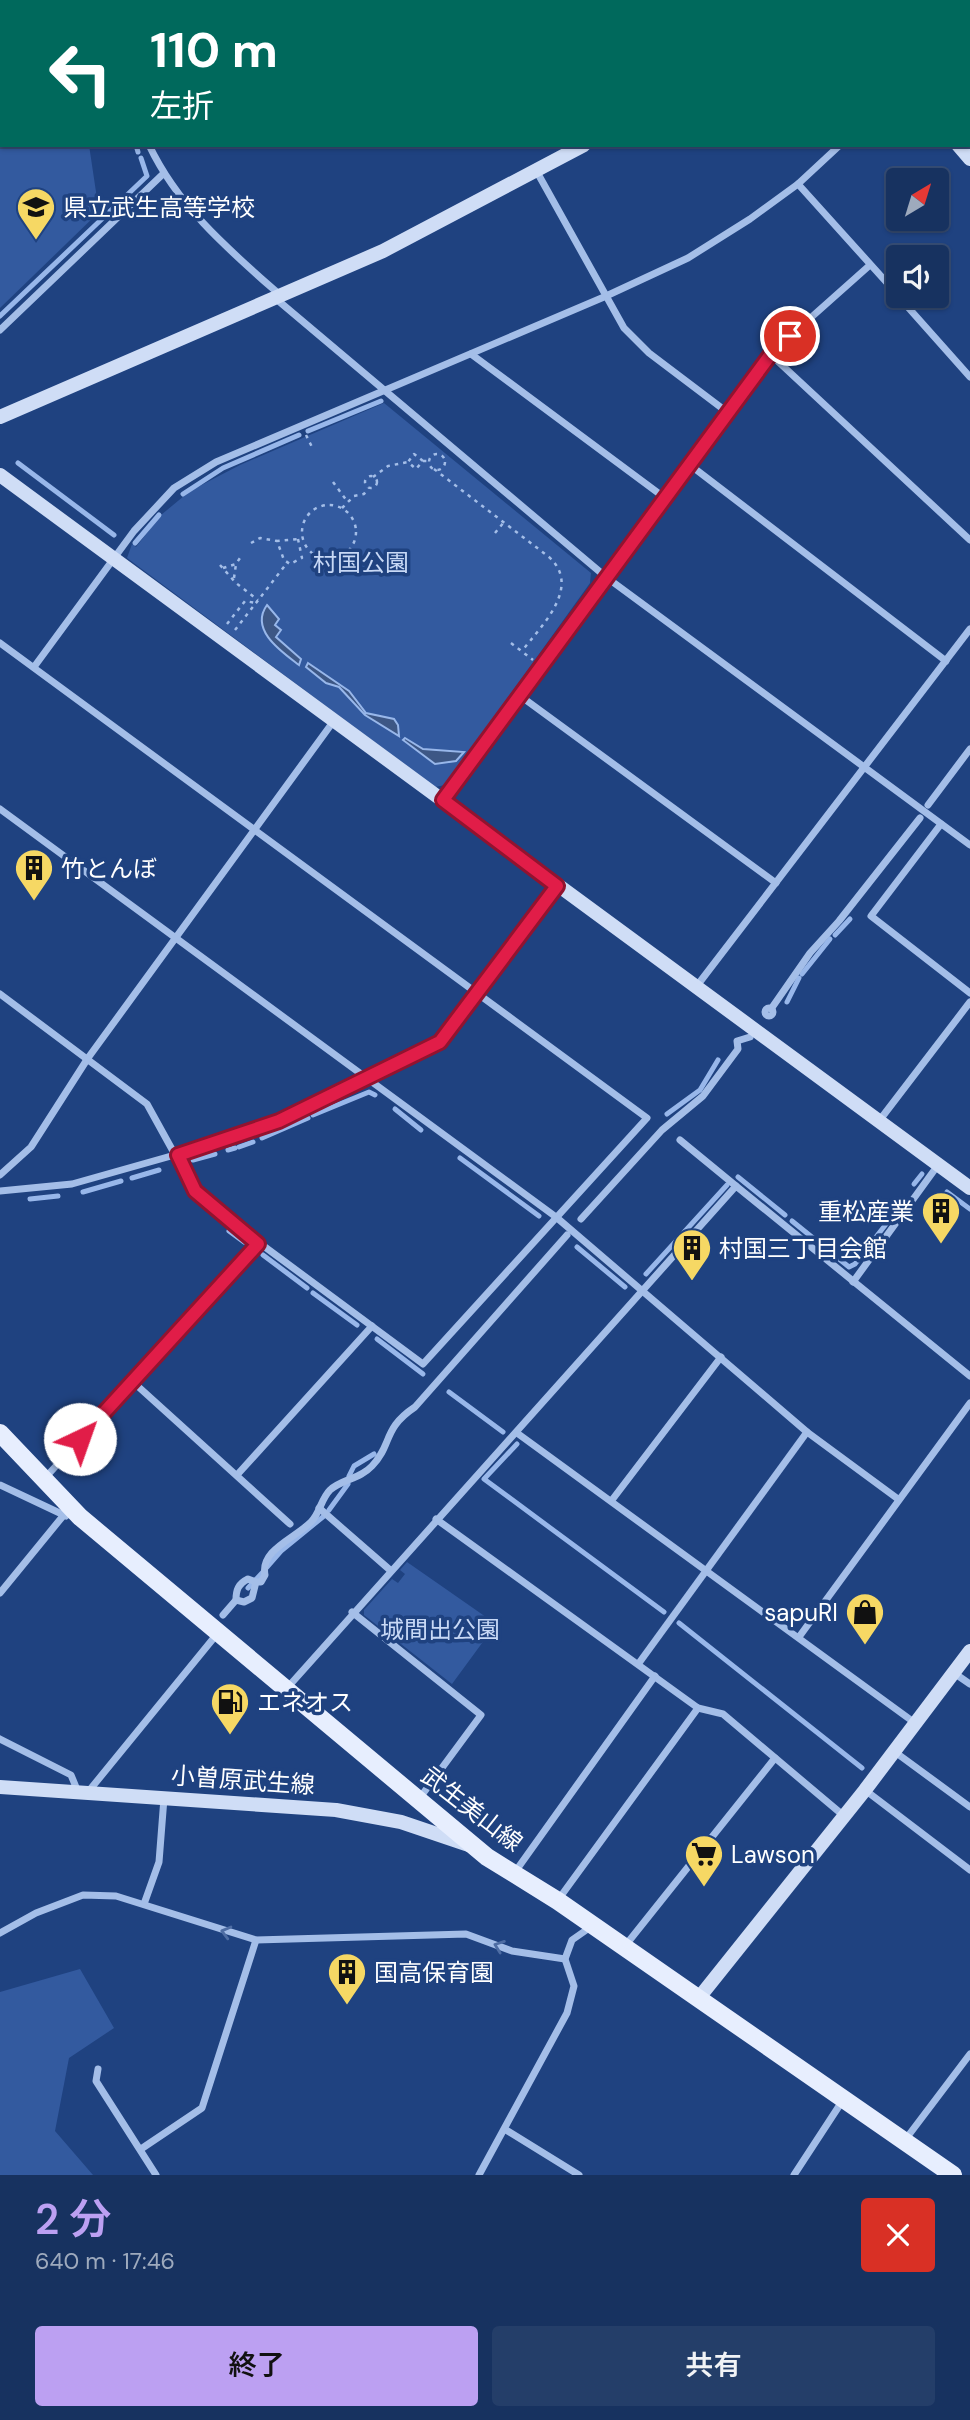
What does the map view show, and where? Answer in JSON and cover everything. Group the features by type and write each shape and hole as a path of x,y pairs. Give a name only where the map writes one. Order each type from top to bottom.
{"main road":[{"name":"武生美山線","path":"0,1433 45,1478 72,1516 221,1623 288,1687 477,1848 904,2140 942,2172"}],"street":[{"path":"150,147 163,174 205,228 384,391 606,577 970,845"},
{"path":"0,417 383,251 581,147"},
{"path":"34,667 134,531 174,488 216,462 604,297 714,243 798,184 839,147"},
{"path":"537,172 604,297 636,342 727,412"},
{"path":"0,330 163,174"},
{"path":"798,184 886,283"},
{"path":"443,800 771,354 870,265"},
{"path":"909,308 970,377"},
{"path":"471,354 665,498"},
{"path":"771,354 970,540"},
{"path":"690,465 946,661"},
{"path":"0,475 970,1188"},
{"path":"695,987 970,629"},
{"path":"0,643 479,992 646,1118 423,1364 258,1244 195,1191 178,1155 147,1104 0,993"},
{"path":"519,695 776,883"},
{"path":"0,1175 31,1147 88,1058 333,722"},
{"path":"928,804 970,749"},
{"path":"0,808 556,1217 807,1432 898,1499"},
{"path":"767,1015 810,953 839,921 919,818"},
{"path":"941,824 871,916 970,993"},
{"path":"0,1191 72,1184 249,1134 369,1080 440,1042 557,886"},
{"path":"879,1122 970,1002"},
{"path":"581,1220 662,1130 703,1096 738,1049 737,1041 748,1039"},
{"path":"680,1140 970,1376"},
{"path":"852,1282 938,1165"},
{"path":"288,1687 352,1612 517,1433 736,1186"},
{"path":"0,1739 71,1775 83,1792 221,1623 236,1600 236,1590 242,1582 248,1579 261,1582 265,1575 263,1566 268,1555 311,1522 333,1488 356,1479 371,1467 396,1422 415,1407 567,1235"},
{"path":"45,1478 258,1244"},
{"path":"237,1475 372,1326"},
{"path":"612,1500 721,1357"},
{"path":"132,1381 290,1524"},
{"path":"799,1637 970,1403"},
{"path":"639,1663 807,1432"},
{"path":"517,1433 916,1723"},
{"path":"0,1485 72,1516 0,1593"},
{"path":"319,1508 390,1570"},
{"path":"436,1520 639,1663 698,1708 723,1714 844,1816"},
{"path":"236,1600 244,1602 252,1598 256,1582"},
{"path":"352,1612 481,1715 419,1800"},
{"path":"698,1999 866,1790 970,1651"},
{"path":"954,1673 970,1684"},
{"path":"514,1872 655,1676"},
{"path":"558,1901 698,1708"},
{"path":"895,1752 970,1807"},
{"path":"624,1948 775,1758"},
{"name":"小曽原武生線","path":"0,1787 336,1810 401,1822 477,1848"},
{"path":"866,1790 970,1870"},
{"path":"144,1904 159,1862 164,1797"},
{"path":"0,1933 36,1913 83,1895 116,1896 196,1924 257,1940 466,1934 512,1951 565,1959"},
{"path":"481,2175 566,2012 574,1986 565,1959 572,1940 592,1926"},
{"path":"141,2149 202,2108 257,1940"},
{"path":"904,2140 970,2054"},
{"path":"98,2069 96,2081 156,2175"},
{"path":"794,2175 844,2099"},
{"path":"506,2130 579,2175"}],"path":[{"path":"306,435 312,447"},
{"path":"369,488 365,480 388,466 408,462 414,454 424,461 430,461 436,454 444,458 443,467 434,469"},
{"path":"408,462 416,469 424,461"},
{"path":"430,461 434,469 556,564 563,581 562,595 522,651"},
{"path":"342,508 347,501 376,486 373,477"},
{"path":"333,482 347,501"},
{"path":"287,563 294,564 302,558 300,546 301,538 303,527 311,512 326,505 342,508 355,522 356,531 350,549 335,558 316,556 301,538"},
{"path":"495,533 504,522"},
{"path":"251,543 256,538 277,541 301,538"},
{"path":"277,541 287,563"},
{"path":"300,546 305,544"},
{"path":"234,579 236,564 242,555"},
{"path":"235,630 287,563"},
{"path":"223,568 236,564"},
{"path":"220,565 257,602"},
{"path":"227,624 245,601 257,602"},
{"path":"511,643 534,661"}],"green space":[{"name":"県立武生高等学校","path":"0,147 89,147 99,212 0,308"},
{"name":"村国公園","path":"384,403 591,573 590,583 445,785 435,787 127,558 132,544 136,547 161,515 190,491 240,465"},
{"name":"城間出公園","path":"407,1562 496,1624 452,1684 364,1615 364,1610 392,1579 398,1583 405,1574 400,1570"},
{"path":"80,1969 114,2028 69,2058 55,2131 93,2175 0,2175 0,1992"}],"shaded area":[{"path":"267,605 279,619 275,625 281,630 276,637 301,659 299,665 277,647 265,632 262,623"},
{"path":"308,663 349,691 366,713 394,719 398,725 399,736 365,715 339,687 326,683 306,667"},
{"path":"405,738 423,749 464,752 456,761 435,764 403,740"}],"waterway":[{"path":"137,147 138,152"},
{"path":"0,316 147,176 141,158"},
{"path":"308,431 381,401"},
{"path":"183,494 223,468 299,435"},
{"path":"18,463 114,535"},
{"path":"135,543 159,515"},
{"path":"835,935 850,919"},
{"path":"802,974 830,939"},
{"path":"787,1002 799,978"},
{"path":"667,1114 700,1090 718,1060"},
{"path":"313,1115 369,1092 375,1095"},
{"path":"395,1109 421,1130"},
{"path":"262,1138 308,1118"},
{"path":"239,1147 253,1142"},
{"path":"228,1150 235,1148"},
{"path":"193,1160 215,1154"},
{"path":"460,1158 539,1216"},
{"path":"132,1178 159,1170"},
{"path":"914,1184 922,1174"},
{"path":"738,1177 785,1215"},
{"path":"83,1192 121,1181"},
{"path":"646,1274 727,1185"},
{"path":"947,1192 970,1209"},
{"path":"30,1199 58,1196"},
{"path":"792,1221 849,1267 855,1264 890,1219"},
{"path":"229,1231 244,1242"},
{"path":"577,1247 625,1287"},
{"path":"263,1255 307,1288"},
{"path":"313,1293 357,1325"},
{"path":"377,1339 423,1374"},
{"path":"449,1392 503,1432"},
{"path":"517,1444 484,1479 664,1612"},
{"path":"349,1476 354,1466 374,1454"},
{"path":"329,1510 348,1484"},
{"path":"267,1567 281,1551 324,1516"},
{"path":"248,1588 263,1572"},
{"path":"679,1623 862,1768"}],"place":[{"name":"県立武生高等学校","path":"36,241"},
{"name":"竹とんぼ","path":"34,902"},
{"name":"重松産業","path":"941,1245"},
{"name":"村国三丁目会館","path":"692,1282"},
{"name":"sapuRI","path":"865,1646"},
{"name":"エネオス","path":"230,1736"},
{"name":"Lawson","path":"704,1888"},
{"name":"国高保育園","path":"347,2006"}],"route":[{"path":"80,1439 258,1244 195,1191 178,1155 249,1134 369,1080 440,1042 557,886 443,800 771,354 790,336"}]}
